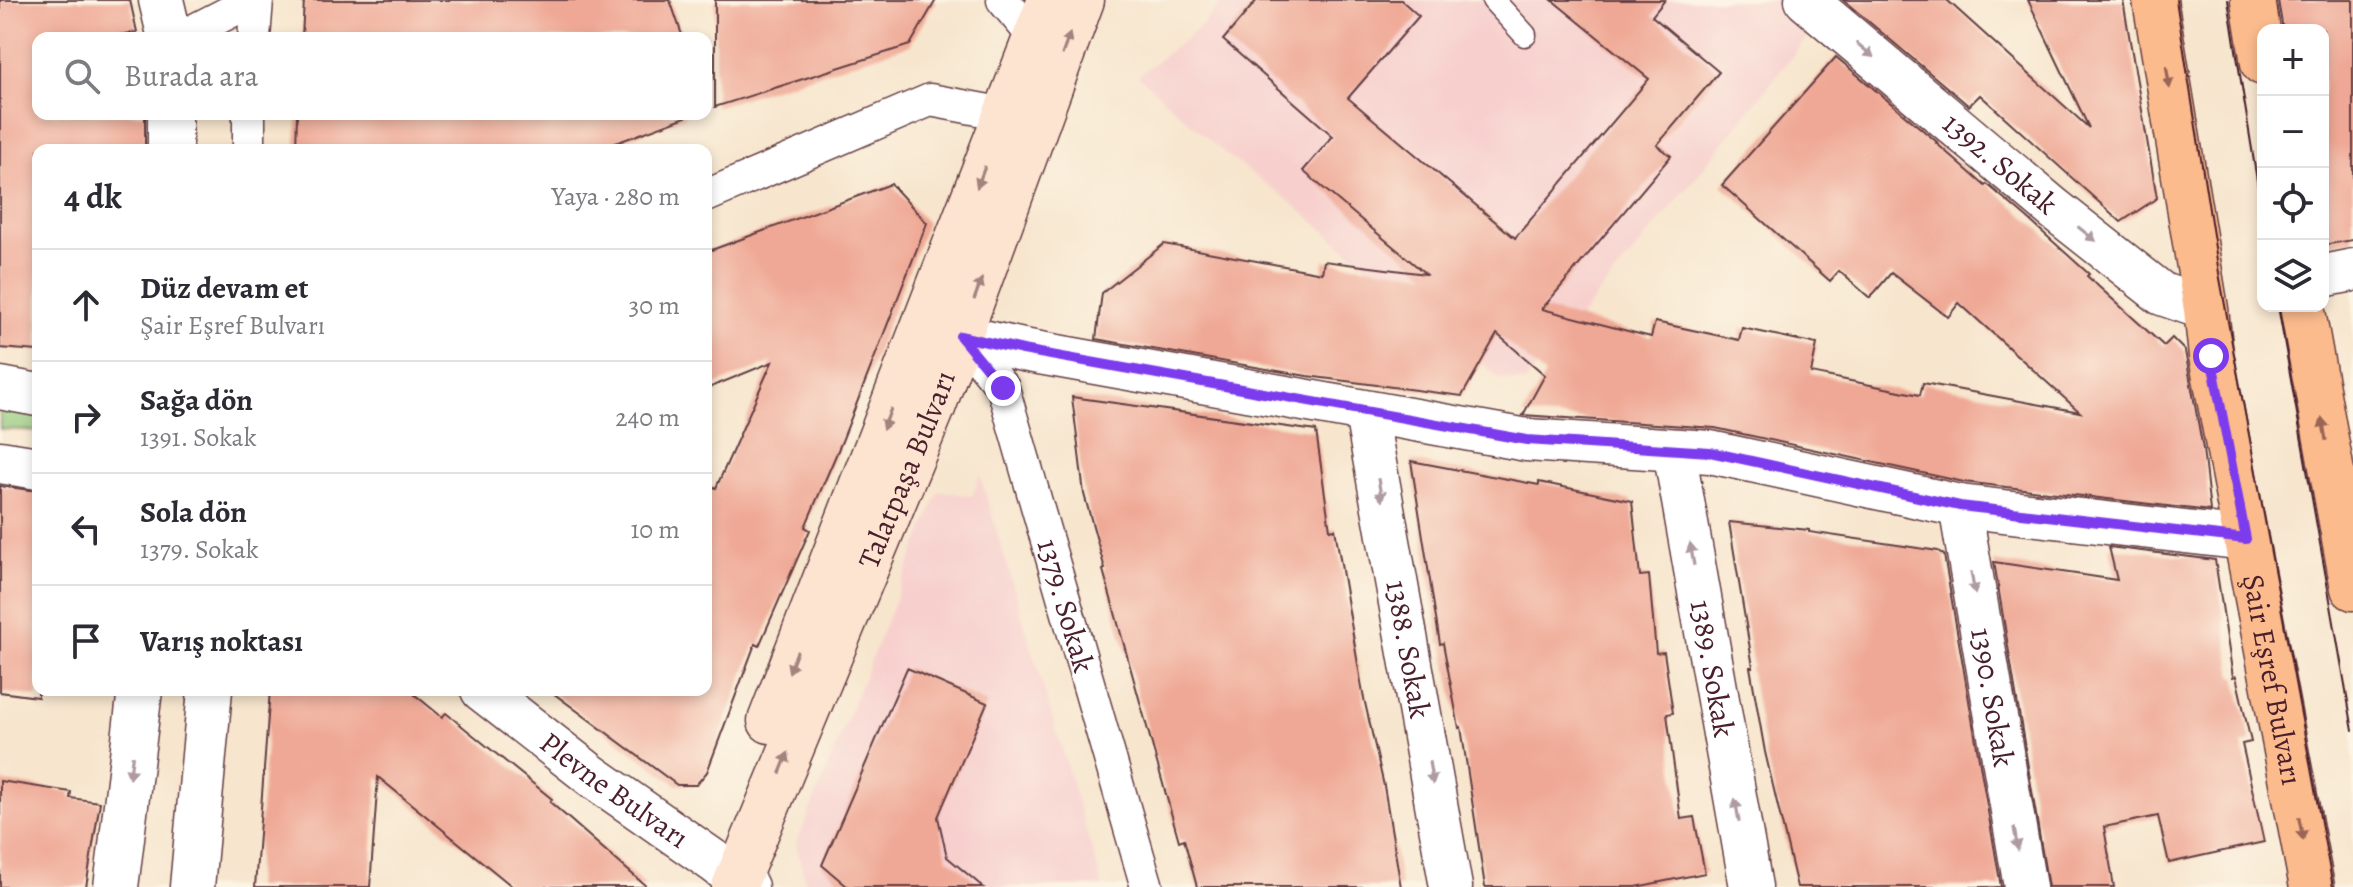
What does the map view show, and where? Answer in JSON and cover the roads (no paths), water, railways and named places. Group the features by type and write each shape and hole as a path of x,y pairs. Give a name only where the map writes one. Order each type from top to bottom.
{"main road":[{"name":"Talatpaşa Bulvarı","path":"724,881 960,336 1082,0"},
{"name":"Şair Eşref Bulvarı","path":"2155,0 2211,356 2312,887"},
{"path":"2253,0 2257,25"},
{"name":"Talatpaşa Bulvarı","path":"724,881 1005,114 1043,19"},
{"path":"2303,312 2353,588"}],"street":[{"path":"161,0 169,32"},
{"path":"191,32 255,0 254,32"},
{"path":"1003,0 1043,19"},
{"name":"1392. Sokak","path":"1806,0 2053,208 2162,294 2206,309"},
{"path":"712,193 930,100 1005,114"},
{"path":"170,120 170,144"},
{"path":"249,120 249,144"},
{"path":"2329,275 2353,270"},
{"path":"960,336 1366,413 1527,440 1710,452 1960,506 2246,539"},
{"name":"1379. Sokak","path":"960,336 1003,388 1147,887"},
{"path":"0,388 32,394"},
{"name":"1388. Sokak","path":"1366,413 1451,887"},
{"name":"1389. Sokak","path":"1674,450 1751,887"},
{"path":"0,462 32,467"},
{"name":"1390. Sokak","path":"1960,506 2025,887"},
{"path":"116,887 139,696"},
{"path":"192,887 209,696"},
{"name":"Plevne Bulvarı","path":"490,696 724,881"}],"lane":[{"path":"1493,0 1525,35"}],"tram line":[{"path":"2176,0 2219,273 2333,887"},
{"path":"2228,0 2257,181"},
{"path":"2279,312 2353,730"}]}
